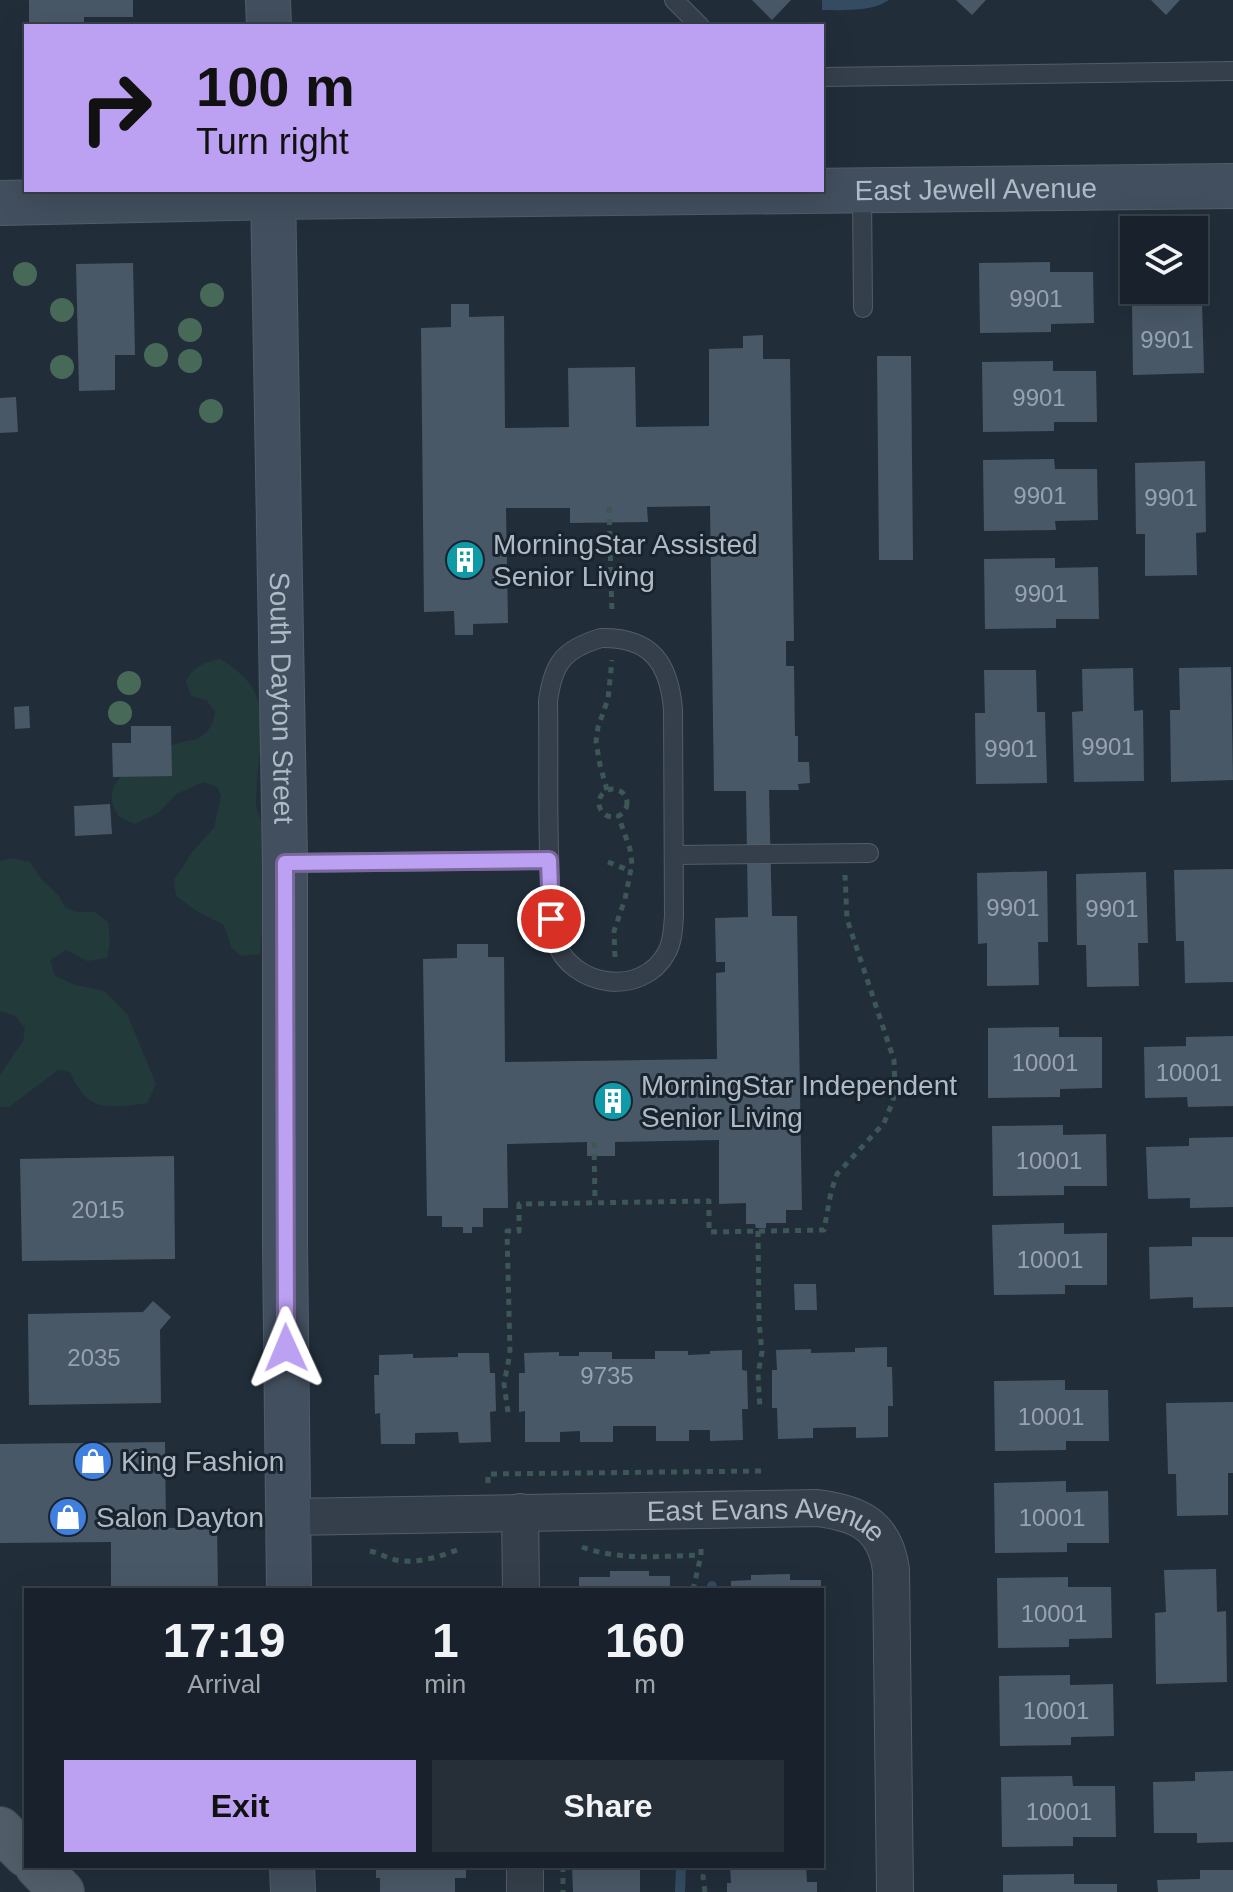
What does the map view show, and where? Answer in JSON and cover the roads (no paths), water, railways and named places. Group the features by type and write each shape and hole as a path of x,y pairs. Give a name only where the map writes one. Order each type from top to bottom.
{"main road":[{"path":"0,1829 24,1853"},
{"path":"39,1868 62,1892"}],"street":[{"path":"268,0 269,24"},
{"name":"East Jewell Avenue","path":"824,191 1233,186"},
{"name":"East Jewell Avenue","path":"0,203 273,194 583,192"},
{"name":"South Dayton Street","path":"273,194 285,863 289,1588"},
{"name":"East Evans Avenue","path":"288,1517 817,1508 859,1519 880,1535 886,1546 891,1570 895,1892"},
{"path":"520,1512 521,1588"},
{"path":"292,1868 293,1892"},
{"path":"525,1868 525,1892"}],"lane":[{"path":"674,0 698,24"},
{"path":"824,77 1233,71"},
{"path":"862,191 863,308"},
{"path":"601,638 621,638 641,646 664,668 669,679 673,709 674,855 671,940 668,952 653,969 642,976 617,982 593,979 573,967 560,951 551,919 548,701 552,677 567,654 578,647 601,638"},
{"path":"674,855 869,853"},
{"path":"285,863 549,860"}],"water":[{"path":"822,0 889,0 865,8 822,10"}],"waterway":[{"path":"680,1892 681,1868"}],"place":[{"name":"MorningStar Assisted Senior Living","path":"465,560"},
{"name":"MorningStar Independent Senior Living","path":"613,1101"},
{"name":"King Fashion","path":"93,1461"},
{"name":"Salon Dayton","path":"68,1517"}]}
